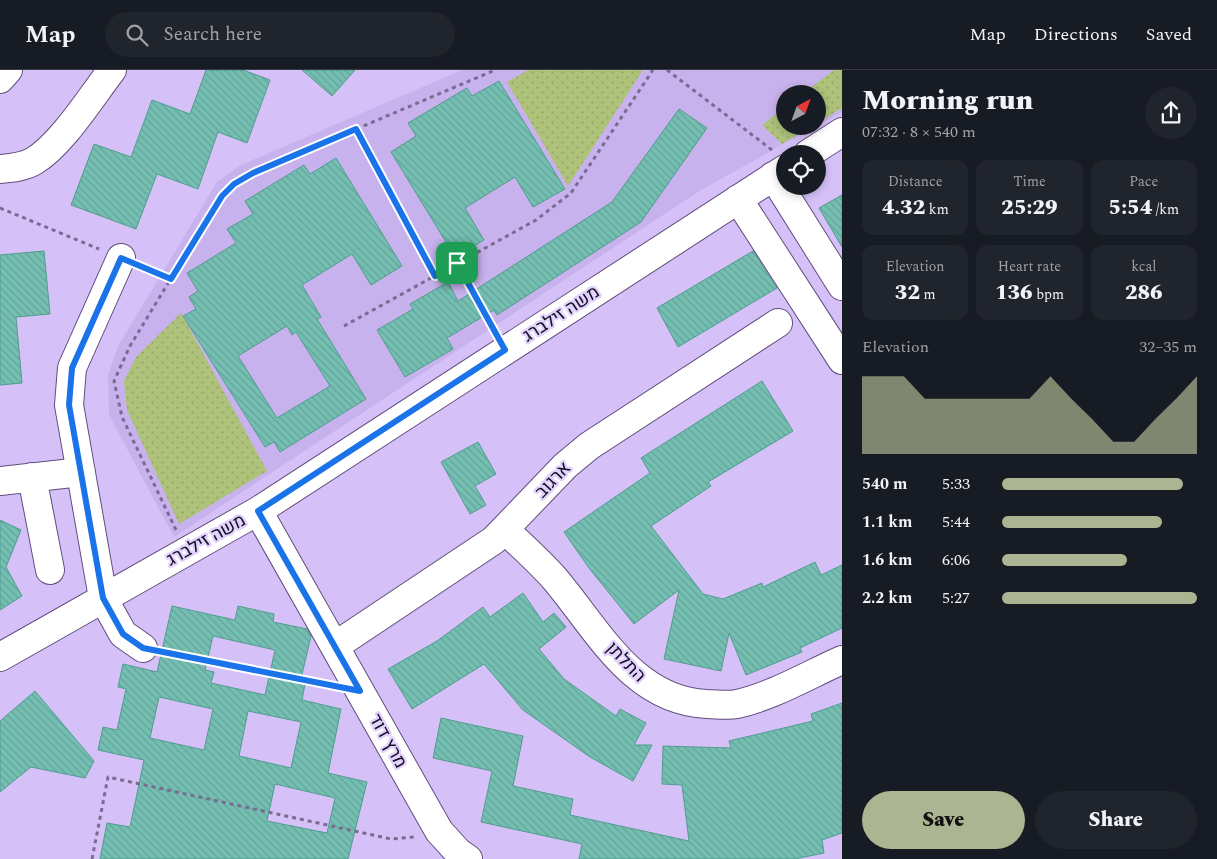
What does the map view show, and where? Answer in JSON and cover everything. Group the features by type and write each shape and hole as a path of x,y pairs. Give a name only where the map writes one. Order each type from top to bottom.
{"street":[{"path":"0,79 8,70"},
{"path":"0,169 13,168 32,162 50,149 112,70"},
{"path":"822,145 842,132"},
{"name":"משה זילברג","path":"0,657 258,511 738,199 776,169"},
{"path":"794,195 842,286"},
{"path":"738,199 842,360"},
{"path":"121,258 72,368 69,405 103,598 123,634 143,648"},
{"name":"ארגוב","path":"334,646 460,564 505,530 565,466 589,446 778,322"},
{"path":"0,481 82,472"},
{"path":"32,478 50,570"},
{"name":"מרץ דוד","path":"258,511 439,831 458,852 468,859"},
{"name":"התלתן","path":"505,530 554,578 617,658 643,683 667,696 695,704 735,704 756,698 842,660"}],"path":[{"path":"186,551 122,417 114,380 130,346 222,196 234,184 253,173 495,70"},
{"path":"344,326 536,220 571,193 653,70"},
{"path":"667,70 776,164"},
{"path":"356,129 435,276"},
{"path":"0,208 171,279"},
{"path":"457,263 505,350"},
{"path":"143,648 360,691"},
{"path":"92,859 108,777 391,839 439,831"}],"shaded area":[{"path":"462,70 842,70 842,112 826,121 826,85 776,85 776,135 800,135 782,145 776,145 776,148 701,190 174,537 109,415 108,375 118,346 217,182 241,165"}],"green space":[{"path":"528,70 643,70 568,186 507,82"},
{"path":"834,70 842,70 842,108 826,118 826,85 814,85"},
{"path":"776,114 776,135 797,135 782,144 762,125"},
{"path":"181,313 267,471 179,524 127,410 124,381 136,357"}],"building":[{"path":"206,70 243,70 270,80 247,143 218,132 198,189 157,174 136,229 71,205 94,144 131,157 152,100 190,114"},
{"path":"302,70 355,70 332,96"},
{"path":"499,81 565,189 533,207 515,177 465,208 484,240 455,257 391,152 416,136 408,123 467,88 472,96"},
{"path":"679,109 707,128 641,222 497,315 494,310 447,338 453,349 405,377 377,330 413,309 410,304 448,282 458,301 612,202"},
{"path":"336,158 402,266 371,285 352,254 302,285 321,317 317,319 366,399 280,452 274,442 265,447 183,316 196,309 189,297 198,291 187,273 236,243 227,229 253,214 245,201 304,165 310,174","holes":["287,326 292,335 296,332 330,386 277,418 238,356"]},
{"path":"842,195 842,247 819,208"},
{"path":"44,251 50,314 16,317 22,383 0,385 0,255"},
{"path":"753,251 777,288 678,347 657,308"},
{"path":"762,381 793,431 708,482 711,486 651,526 703,594 723,599 762,583 763,587 815,562 821,575 842,565 842,628 800,648 802,652 746,675 729,633 721,671 664,659 679,590 634,624 589,568 564,532 650,473 641,458"},
{"path":"478,442 496,474 475,486 486,505 470,514 441,462"},
{"path":"0,520 21,530 6,567 22,596 0,610"},
{"path":"523,593 543,622 554,613 566,627 539,649 564,679 616,716 620,709 646,723 634,745 652,745 633,781 590,757 523,710 484,664 412,709 388,669 437,641 483,607 490,617"},
{"path":"172,606 235,620 238,606 274,614 273,622 307,629 311,636 300,683 305,684 302,700 341,709 328,773 367,782 348,859 100,859 107,823 130,827 144,760 98,750 103,727 117,730 126,689 118,687 123,664 157,672","holes":["213,636 275,650 265,695 211,683 214,672 205,670","159,697 213,709 204,750 150,738","248,711 301,722 291,768 239,756","275,784 335,798 327,833 267,821"]},
{"path":"35,691 94,761 85,778 31,767 0,792 0,721"},
{"path":"842,703 842,833 822,840 824,853 795,859 579,859 582,844 481,822 492,771 433,758 441,718 523,736 513,786 573,799 570,815 689,841 682,785 662,784 663,746 731,748 729,741 813,721 811,714"}],"route":[{"path":"356,129 435,276 457,263 505,350 258,511 360,691 143,648 123,634 103,598 91,518 69,405 72,368 121,258 171,279 222,196 234,184 253,173 356,129"}]}
